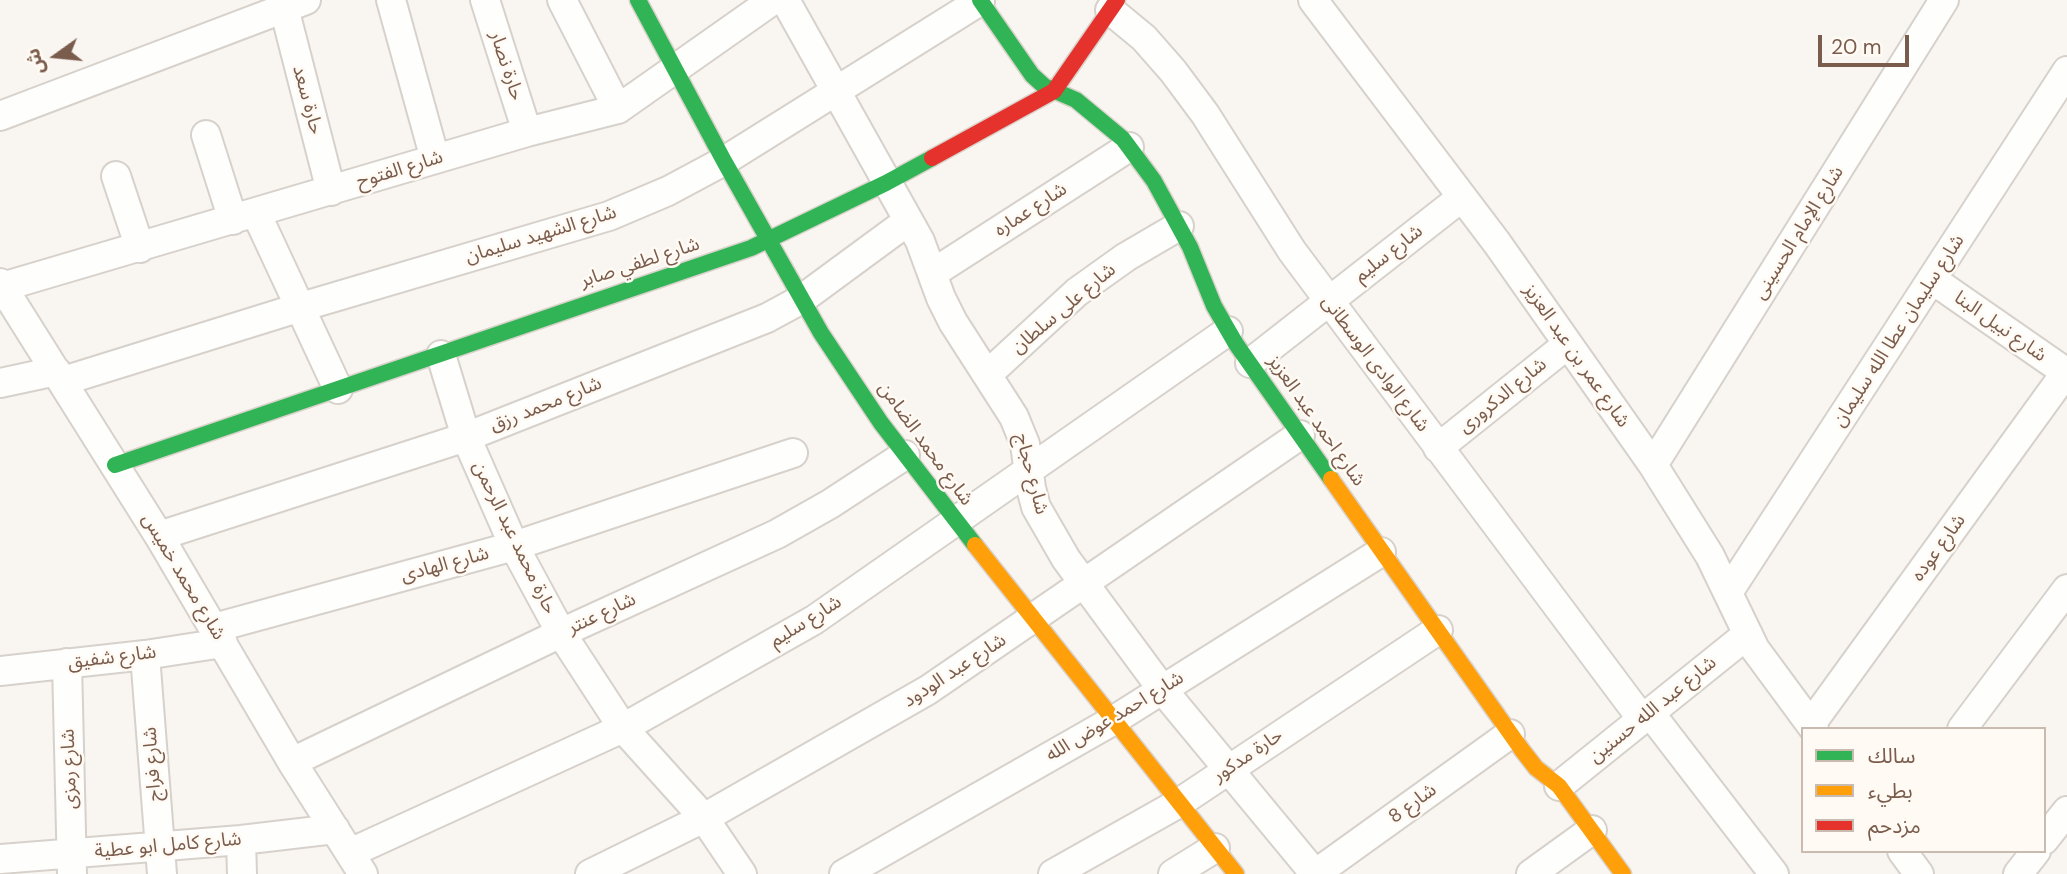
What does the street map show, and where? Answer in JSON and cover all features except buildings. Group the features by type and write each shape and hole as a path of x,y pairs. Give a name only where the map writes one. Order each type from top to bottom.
{"street":[{"path":"391,0 435,159"},
{"name":"حارة نصار","path":"485,0 527,132"},
{"path":"562,0 618,108"},
{"name":"شارع محمد الضامن","path":"638,0 768,240 844,367 956,522 1236,874"},
{"name":"شارع الفتوح","path":"1,285 140,248 527,132 618,108 773,0"},
{"name":"شارع حجاج","path":"785,0 920,241 953,322 1014,417 1025,444 1036,507 1066,559 1162,689 1227,771 1315,874"},
{"name":"شارع الشهيد سليمان","path":"0,383 60,376 609,216 668,191 724,161 980,0"},
{"name":"شارع احمد عبد العزيز","path":"980,0 1032,75 1044,86 1076,100 1129,146 1154,181 1179,226 1214,306 1228,331 1510,734 1536,768 1559,786 1623,874"},
{"name":"شارع عمر بن عبد العزيز","path":"1313,0 1497,243 1653,465 1710,556 1761,658 1813,727"},
{"name":"شارع الإمام الحسينى","path":"1653,465 1944,0"},
{"path":"0,116 290,3"},
{"name":"حارة سعد","path":"290,3 331,191"},
{"name":"شارع لطفي صابر","path":"115,465 751,248 886,183 1054,91 1114,5"},
{"name":"شارع الوادى الوسطانى","path":"1114,5 1173,71 1205,114 1292,251 1438,448 1646,716 1774,874"},
{"name":"شارع سليمان عطا الله سليمان","path":"1729,591 2067,71"},
{"path":"206,135 245,216 301,307 338,390"},
{"name":"شارع عماره","path":"933,273 1129,146"},
{"path":"116,176 140,248"},
{"name":"شارع سليم","path":"1250,363 1462,197"},
{"name":"شارع محمد رزق","path":"159,536 466,437 767,318 802,299 908,221"},
{"name":"شارع على سلطان","path":"988,374 1077,292 1126,257 1179,226"},
{"name":"شارع نبيل البنا","path":"1933,280 2067,372"},
{"name":"شارع محمد خميس","path":"1,285 159,536 292,762 357,864"},
{"name":"شارع سليم","path":"357,864 623,727 814,620 1228,331"},
{"name":"شارع الدكرورى","path":"1438,448 1568,344"},
{"name":"حارة محمد عبد الرحمن","path":"441,355 466,437 514,546 561,632 623,727 704,818 742,874"},
{"name":"شارع عوده","path":"1813,727 2067,372"},
{"name":"شارع عبد الودود","path":"590,874 704,818 928,691 1300,435"},
{"name":"شارع الهادى","path":"219,636 514,546 793,453"},
{"name":"شارع عنتر","path":"292,762 561,632 777,534 905,455"},
{"name":"شارع احمد عوض الله","path":"844,874 1114,720 1381,552"},
{"path":"1964,727 2067,589"},
{"name":"حارة مدكور","path":"1053,874 1179,803 1438,629"},
{"name":"شارع عبد الله حسنين","path":"1559,786 1748,634"},
{"name":"شارع شفيق","path":"0,670 145,655 219,636"},
{"name":"شارع فراج","path":"145,655 160,860"},
{"name":"شارع رمزى","path":"67,663 72,864"},
{"name":"شارع 8","path":"1315,874 1510,734"},
{"path":"2046,837 2067,811"},
{"name":"شارع كامل ابو عطية","path":"0,859 72,864 160,860 241,840 335,829"},
{"path":"1531,874 1592,830"},
{"path":"241,840 242,874"},
{"path":"1173,874 1215,848"},
{"path":"1903,853 1919,874"},
{"path":"2018,874 2034,853"}],"traffic: fast":[{"path":"638,0 724,161 821,333 881,423 975,545"},
{"path":"980,0 1032,75 1044,86 1076,100 1123,139 1154,181 1190,247 1214,306 1236,344 1331,479"},
{"path":"115,465 751,248 932,158"}],"traffic: slow":[{"path":"1331,479 1522,750 1536,768 1559,786 1623,874"},
{"path":"975,545 1236,874"}],"traffic: jam":[{"path":"932,158 1054,91 1117,0"}]}
